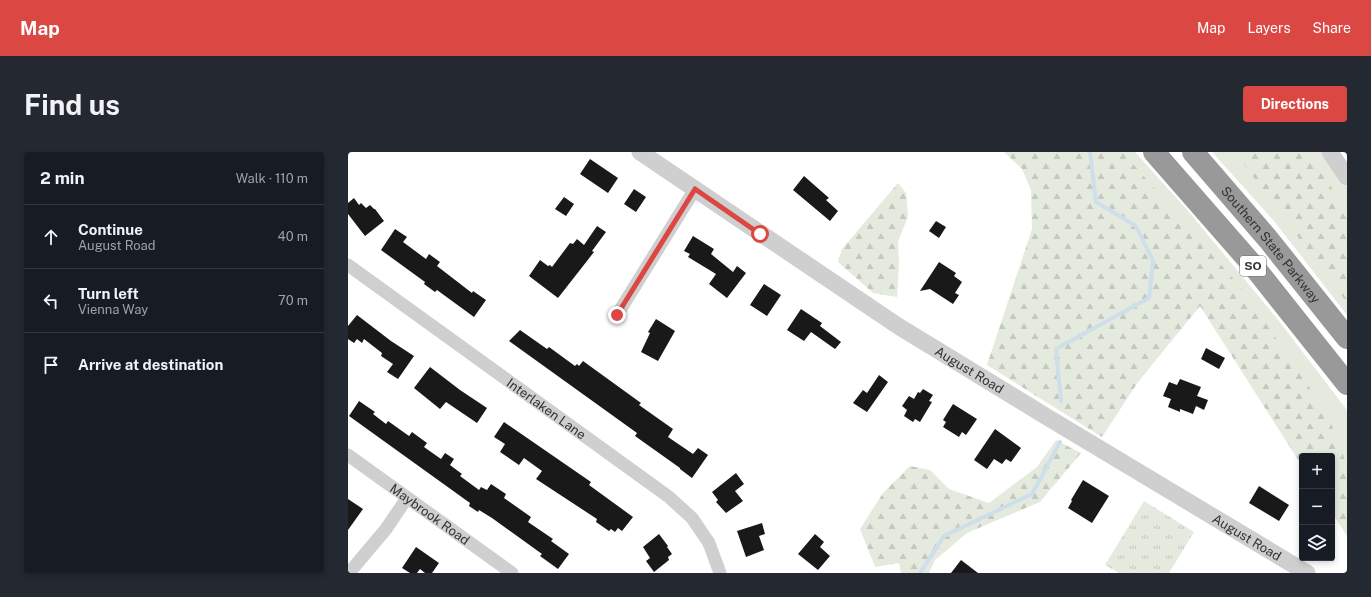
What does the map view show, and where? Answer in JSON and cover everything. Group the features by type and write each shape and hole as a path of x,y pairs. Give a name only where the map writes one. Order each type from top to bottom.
{"highway":[{"name":"SO","path":"1154,152 1251,263 1347,384"},
{"name":"Southern State Parkway","path":"1193,152 1268,239 1347,338"}],"street":[{"name":"August Road","path":"640,152 898,326 1307,573"},
{"path":"1330,152 1347,177"},
{"path":"617,315 695,189"},
{"name":"Interlaken Lane","path":"348,265 669,498 692,518 709,543 720,573"},
{"name":"Maybrook Road","path":"348,455 512,573"},
{"path":"349,573 386,529 406,498"}],"green space":[{"path":"1004,152 1122,152 1126,156 1243,290 1327,413 1347,465 1347,536 1335,518 1335,453 1299,453 1299,461 1200,306 1138,382 1102,437 987,365 1032,229 1031,190 1022,169"},
{"path":"1122,152 1135,152 1189,212 1279,321 1347,410 1347,465"},
{"path":"1212,152 1323,152 1347,187 1347,315 1274,221"},
{"path":"1235,152 1306,152 1347,209 1347,303"},
{"path":"898,183 906,193 908,216 898,242 899,263 897,297 873,293 838,262 842,249"},
{"path":"1056,440 1081,453 1040,502 967,533 935,560 929,573 901,573 899,563 875,567 860,529 883,493 910,466 930,470 949,489 989,503 1037,467"},
{"path":"1144,501 1194,532 1169,573 1119,573 1105,565"}],"building":[{"path":"590,159 618,178 608,193 580,174"},
{"path":"804,176 829,198 826,200 838,211 830,221 793,190"},
{"path":"634,189 646,197 636,212 624,204"},
{"path":"564,197 574,204 566,216 555,209"},
{"path":"354,198 359,205 361,203 366,208 370,205 384,221 365,236 348,214 348,203"},
{"path":"936,221 946,227 939,238 929,231"},
{"path":"597,226 606,232 592,251 594,252 558,298 529,276 540,260 552,267 570,243 573,244 577,239 584,245"},
{"path":"395,229 407,237 403,242 426,259 429,254 440,262 437,266 472,293 473,291 486,300 474,317 437,290 435,292 424,284 425,282 381,250"},
{"path":"693,236 714,249 711,254 733,272 737,266 746,273 727,298 709,284 716,274 688,257 690,254 684,251"},
{"path":"939,262 956,273 954,276 962,282 955,293 959,295 953,304 930,289 920,291"},
{"path":"764,284 781,295 767,316 750,305"},
{"path":"801,309 822,323 820,326 841,342 835,349 811,332 804,341 787,330"},
{"path":"357,315 391,341 414,356 398,379 387,372 393,364 381,356 382,353 364,339 362,343 357,339 354,343 348,339 348,326"},
{"path":"656,319 675,331 658,361 641,352 650,333 648,332"},
{"path":"520,330 547,349 549,347 575,366 577,364 579,366 583,361 641,403 639,405 673,429 668,437 693,454 698,448 708,455 692,478 635,436 637,433 509,341"},
{"path":"1206,348 1225,358 1219,369 1201,359"},
{"path":"430,367 487,408 477,423 446,402 440,409 414,388"},
{"path":"879,375 888,382 867,412 853,403 863,390 867,393"},
{"path":"1180,379 1201,387 1197,396 1208,400 1204,410 1196,406 1193,414 1180,409 1180,412 1168,407 1171,399 1163,396 1169,382 1177,385"},
{"path":"923,389 933,395 929,401 932,402 920,422 915,419 913,422 904,416 907,410 902,406 909,396 914,399 918,392 920,393"},
{"path":"359,401 375,412 373,414 386,424 388,421 409,436 412,432 427,443 424,447 441,459 445,453 454,459 450,465 462,474 460,476 479,490 481,487 487,490 491,484 506,494 504,498 531,517 528,522 553,539 551,541 569,554 558,569 540,556 542,554 492,518 469,506 470,503 349,416"},
{"path":"953,404 977,419 966,435 962,432 959,437 943,427 946,422 943,420"},
{"path":"504,422 591,482 589,485 633,517 622,531 618,528 615,532 611,529 609,531 596,522 597,519 536,479 542,471 524,458 519,465 500,452 505,444 494,437"},
{"path":"995,429 1021,448 1011,462 1006,459 1002,464 994,459 987,469 974,460"},
{"path":"736,473 744,484 735,491 743,501 726,513 716,502 718,500 712,492"},
{"path":"1083,480 1109,496 1092,523 1068,508"},
{"path":"1259,486 1289,505 1279,521 1249,503"},
{"path":"348,499 363,509 348,530"},
{"path":"762,523 765,534 759,536 764,550 746,557 737,531"},
{"path":"659,534 672,554 668,557 669,560 654,572 646,561 650,558 643,547"},
{"path":"815,534 824,542 820,547 830,556 818,570 798,554"},
{"path":"416,547 439,563 432,573 425,573 420,569 417,573 410,573 402,568"},
{"path":"961,560 978,573 951,573"}],"waterway":[{"path":"1061,401 1056,349 1149,298 1153,261 1136,226 1096,202 1090,152"},
{"path":"920,573 944,536 1032,494 1060,442"}],"route":[{"path":"617,315 695,189 760,234"}]}
